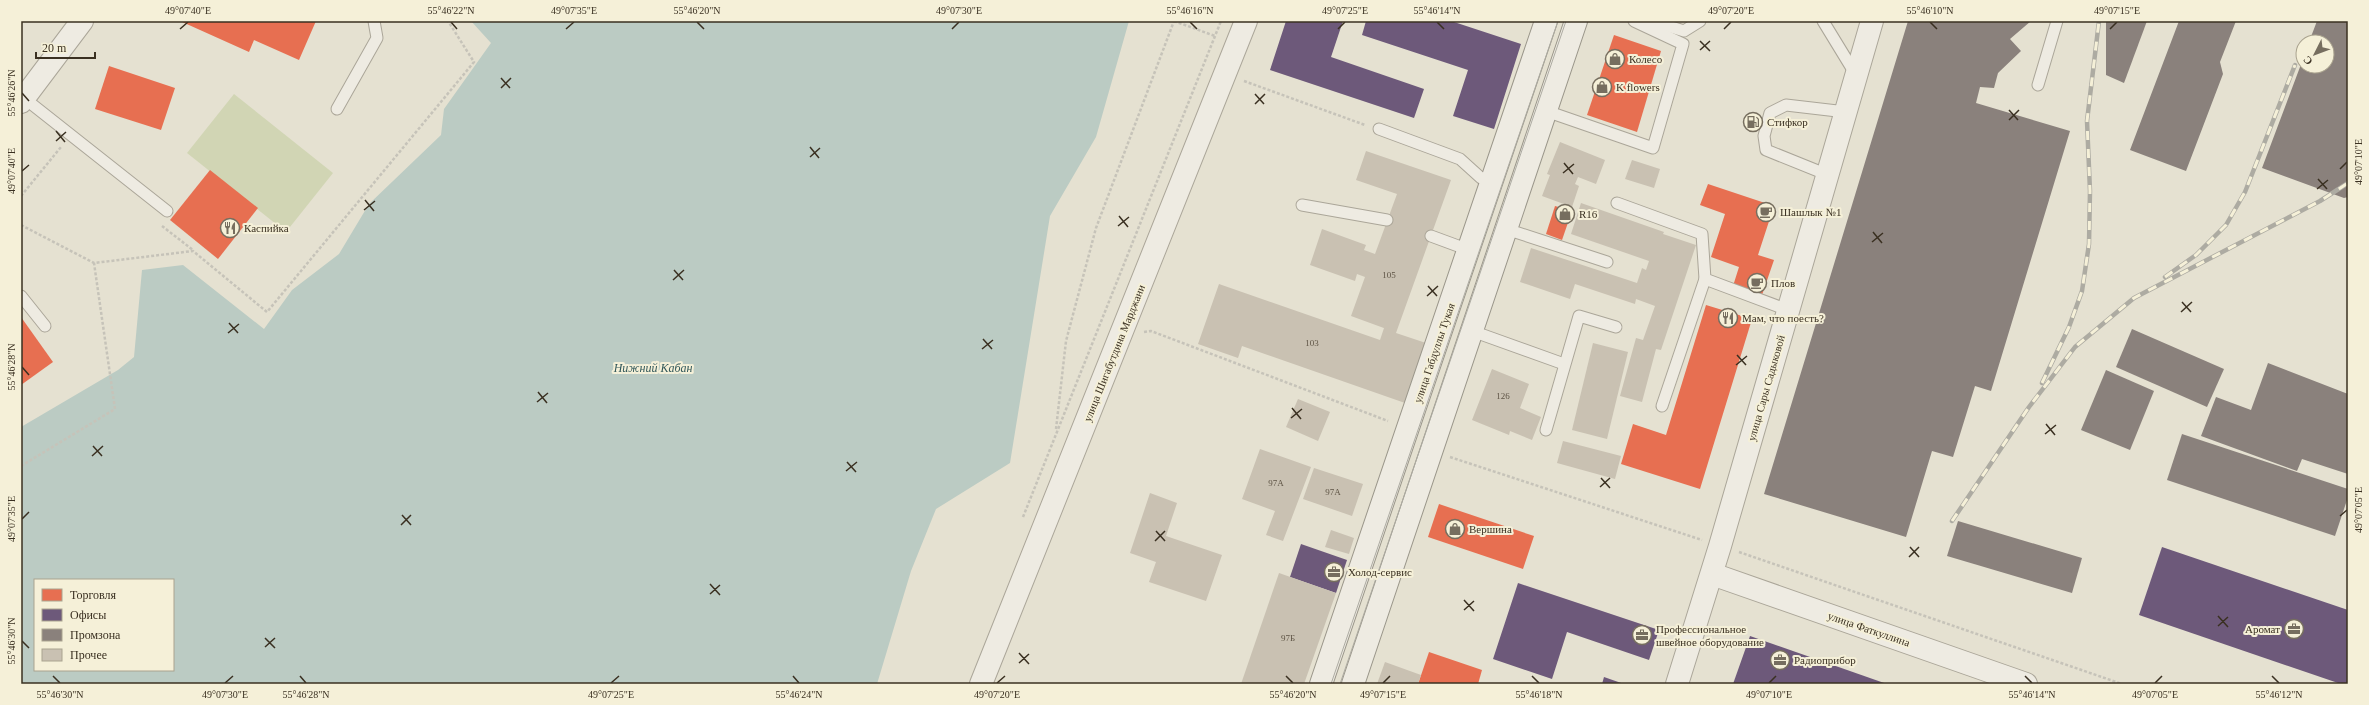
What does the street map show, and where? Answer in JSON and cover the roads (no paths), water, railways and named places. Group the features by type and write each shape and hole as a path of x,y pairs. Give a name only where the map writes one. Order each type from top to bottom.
{"street":[{"path":"22,100 82,21"},
{"name":"улица Шигабутдина Марджани","path":"981,684 1122,336 1246,21"},
{"name":"улица Габдуллы Тукая","path":"1321,684 1546,21"},
{"path":"1353,684 1576,21"},
{"name":"улица Сары Садыковой","path":"1676,684 1712,574 1872,21"},
{"name":"улица Фаткуллина","path":"1712,574 2026,684"}],"lane":[{"path":"337,109 377,38 374,21"},
{"path":"1546,111 1653,148 1683,44 1634,21"},
{"path":"1652,21 1684,31 1700,21"},
{"path":"1823,21 1856,76"},
{"path":"2038,85 2057,21"},
{"path":"22,100 167,211"},
{"path":"1828,175 1766,150 1764,136 1770,112 1786,104 1846,112"},
{"path":"1379,130 1460,159 1481,178 1492,182"},
{"path":"1617,203 1702,234 1705,279 1662,406"},
{"path":"1302,206 1387,220"},
{"path":"1506,229 1607,262"},
{"path":"1431,236 1469,250"},
{"path":"1705,279 1788,310"},
{"path":"21,296 45,326"},
{"path":"1546,430 1579,316 1616,327"},
{"path":"1472,331 1564,364"}],"water":[{"name":"Нижний Кабан","path":"471,21 1129,21 1096,137 1050,216 1010,463 936,509 911,571 877,684 21,684 21,427 118,370 134,357 142,270 183,265 264,329 292,290 339,254 369,204 441,135 444,109 491,43"}],"tram line":[{"path":"1331,684 1558,21"},
{"path":"1340,684 1566,21"}],"railway":[{"path":"2042,383 2069,327 2082,291 2089,244 2090,191 2087,121 2099,21"},
{"path":"2165,277 2196,255 2226,225 2245,192 2295,65"},
{"path":"1952,521 2029,407 2075,347 2134,298 2320,201 2348,183"}],"place":[{"name":"Колесо","path":"1615,59"},
{"name":"K flowers","path":"1602,87"},
{"name":"Стифкор","path":"1753,122"},
{"name":"Шашлык №1","path":"1766,212"},
{"name":"R16","path":"1565,214"},
{"name":"Каспийка","path":"230,228"},
{"name":"Плов","path":"1757,283"},
{"name":"Мам, что поесть?","path":"1728,318"},
{"name":"Вершина","path":"1455,529"},
{"name":"Холод-сервис","path":"1334,572"},
{"name":"Аромат","path":"2294,629"},
{"name":"Профессиональное швейное оборудование","path":"1642,635"},
{"name":"Радиоприбор","path":"1780,660"}]}
